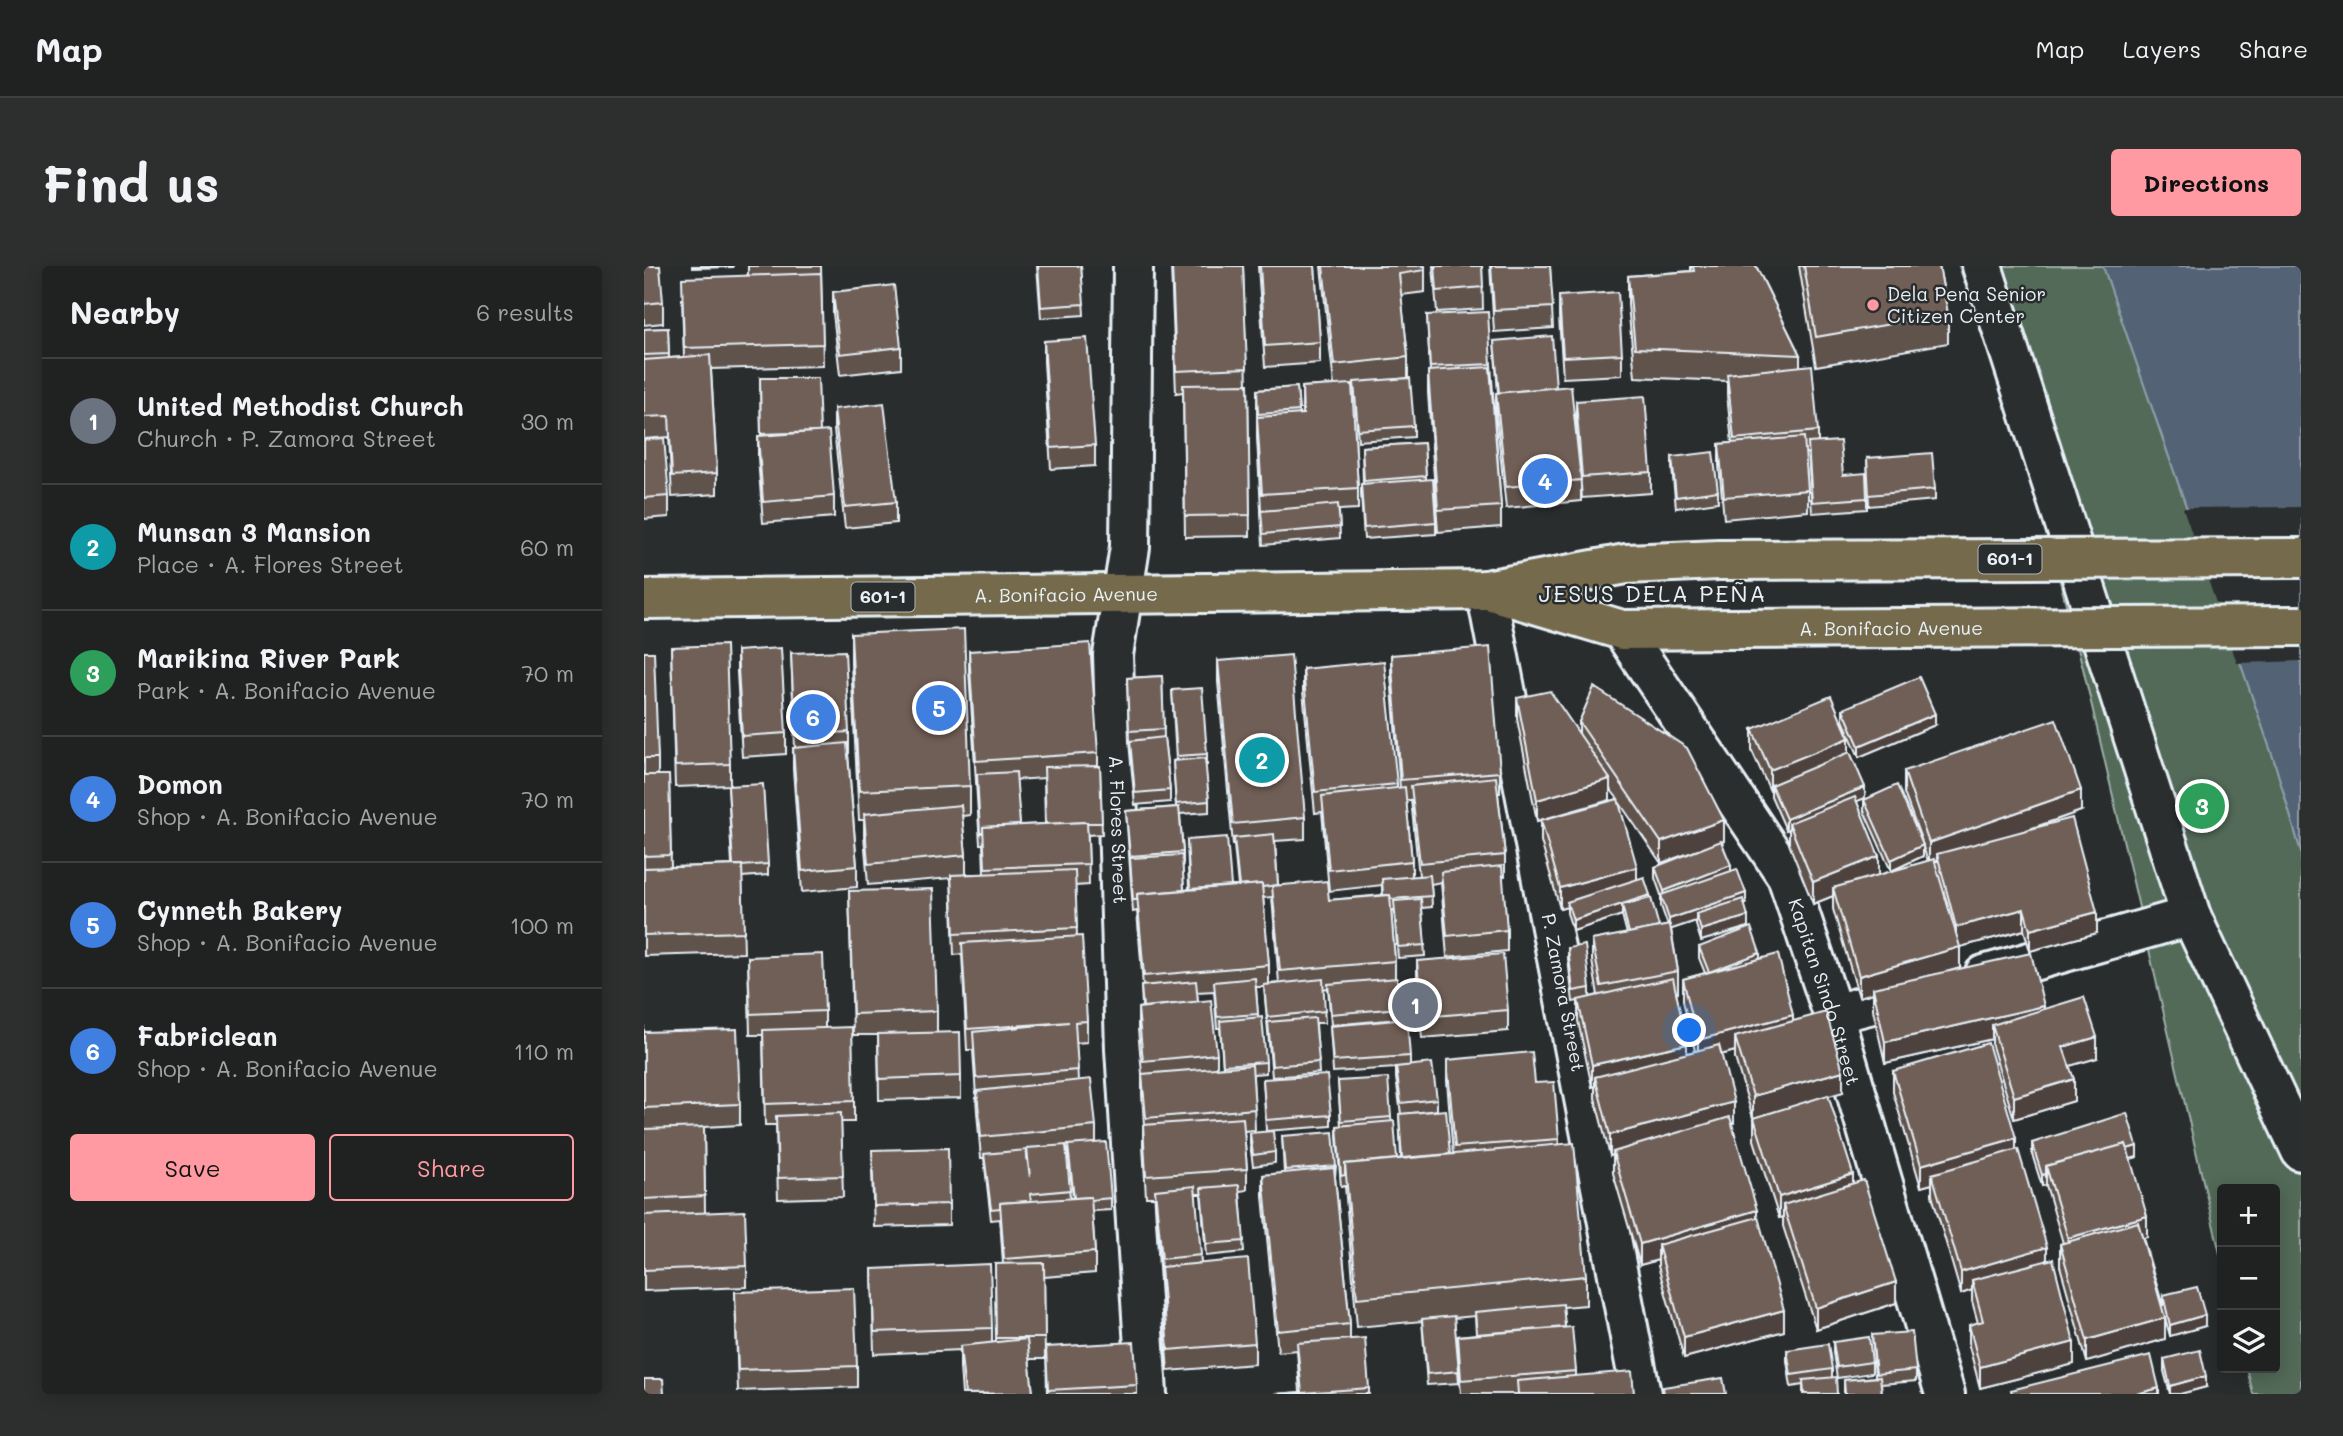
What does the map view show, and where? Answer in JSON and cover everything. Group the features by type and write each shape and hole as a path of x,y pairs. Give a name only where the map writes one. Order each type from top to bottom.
{"main road":[{"name":"A. Bonifacio Avenue","path":"644,599 1486,590 1626,564 1719,560 2301,558"},
{"name":"A. Bonifacio Avenue","path":"1486,590 1622,631 2301,626"}],"street":[{"name":"A. Flores Street","path":"1133,266 1130,547 1113,655 1125,1049 1147,1394"},
{"path":"1982,266 2191,916 2301,1151"},
{"name":"P. Zamora Street","path":"1486,590 1641,1394"},
{"name":"Kapitan Sindo Street","path":"1622,631 1787,876 1833,1014 1945,1394"},
{"path":"1833,1014 2025,964 2191,916"}],"green space":[{"path":"1959,266 2103,266 2274,760 2301,852 2301,1394 2253,1394 2248,1373 2280,1373 2280,1184 2217,1184 2217,1241 2083,668 2041,510"}],"water":[{"path":"2103,266 2301,266 2301,852 2274,760"}],"pier":[{"path":"2301,507 2301,661 2237,663 2183,508"}],"building":[{"path":"644,266 660,266 663,302 644,304"},
{"path":"1038,266 1081,266 1084,304 1041,307"},
{"path":"1172,266 1243,266 1247,368 1176,371"},
{"path":"1260,266 1315,266 1320,342 1265,346"},
{"path":"1323,266 1425,266 1425,270 1399,274 1408,357 1334,365"},
{"path":"1435,266 1482,266 1483,287 1437,291"},
{"path":"1491,266 1550,266 1553,307 1494,310"},
{"path":"1693,266 1756,266 1800,355 1635,348 1628,276 1694,271"},
{"name":"Dela Pena Senior Citizen Center","path":"1804,266 1939,266 1948,314 1816,337"},
{"path":"821,273 823,344 684,348 682,278"},
{"path":"894,285 901,347 840,354 833,292"},
{"path":"1618,292 1622,354 1563,357 1559,296"},
{"path":"1488,312 1491,364 1430,367 1427,315"},
{"path":"668,328 669,354 644,355 644,329"},
{"path":"1552,336 1556,387 1499,393 1494,341"},
{"path":"1087,338 1095,445 1051,448 1044,341"},
{"path":"710,355 717,473 672,476 669,416 644,417 644,360"},
{"path":"1812,365 1818,431 1734,439 1727,374"},
{"path":"1490,367 1501,506 1438,510 1428,371"},
{"path":"760,378 818,378 820,432 761,434"},
{"path":"1410,378 1414,426 1358,430 1354,382"},
{"path":"1248,384 1250,515 1185,516 1183,385"},
{"path":"1352,384 1358,488 1262,494 1257,417 1303,414 1302,387"},
{"path":"1571,386 1581,480 1506,487 1496,393"},
{"path":"1297,387 1299,411 1258,414 1257,390"},
{"path":"1645,396 1651,472 1582,477 1576,401"},
{"path":"884,403 896,502 845,507 834,409"},
{"path":"829,431 834,496 763,502 758,436"},
{"path":"1804,437 1808,490 1724,497 1719,444"},
{"path":"664,438 669,496 644,498 644,440"},
{"path":"1840,441 1843,475 1866,473 1867,498 1812,502 1808,443"},
{"path":"1424,443 1426,476 1364,481 1362,447"},
{"path":"1713,452 1718,491 1676,497 1672,457"},
{"path":"1932,453 1935,489 1869,495 1867,458"},
{"path":"1433,479 1436,522 1364,528 1361,484"},
{"path":"1338,504 1340,527 1263,534 1261,511"},
{"path":"964,629 970,786 859,791 851,634"},
{"path":"1090,643 1098,753 976,761 969,651"},
{"path":"726,645 730,764 675,766 671,647"},
{"path":"1490,647 1500,772 1401,780 1391,655"},
{"path":"781,648 786,733 742,736 737,651"},
{"path":"845,651 849,732 795,735 791,653"},
{"path":"644,652 654,652 658,758 644,758"},
{"path":"1291,655 1305,817 1233,824 1218,661"},
{"path":"1384,661 1397,784 1315,792 1303,669"},
{"path":"1162,676 1164,729 1129,731 1127,678"},
{"path":"1919,677 1935,714 1859,746 1843,709"},
{"path":"1594,687 1687,748 1724,820 1661,842 1579,722"},
{"path":"1202,688 1207,754 1177,756 1172,690"},
{"path":"1550,691 1610,779 1537,800 1517,698"},
{"path":"1831,696 1849,738 1770,770 1752,729"},
{"path":"2056,719 2081,790 1929,843 1904,771"},
{"path":"1164,737 1170,790 1135,793 1130,741"},
{"path":"847,743 857,866 802,871 793,748"},
{"path":"1850,752 1865,787 1786,819 1771,785"},
{"path":"1205,758 1209,801 1176,804 1173,761"},
{"path":"1100,766 1102,823 1046,824 1044,767"},
{"path":"1016,772 1020,825 983,827 983,833 980,833 977,774"},
{"path":"644,775 669,775 671,855 644,856"},
{"path":"1496,777 1505,855 1420,863 1411,786"},
{"path":"763,784 768,864 733,865 728,786"},
{"path":"1897,785 1923,845 1891,860 1864,800"},
{"path":"1405,787 1412,861 1329,870 1322,796"},
{"path":"1855,797 1879,856 1813,882 1789,823"},
{"path":"1618,799 1637,867 1560,888 1541,820"},
{"path":"961,805 966,855 868,864 864,814"},
{"path":"1179,807 1183,852 1130,856 1126,811"},
{"path":"2072,818 2097,912 2030,930 2024,909 1956,927 1937,854"},
{"path":"1087,822 1089,864 985,868 983,827"},
{"path":"1274,834 1278,885 1239,886 1234,838"},
{"path":"1227,837 1231,886 1190,889 1187,840"},
{"path":"1721,841 1731,865 1664,891 1655,867"},
{"path":"1182,855 1184,890 1137,894 1137,900 1133,900 1130,858"},
{"path":"1934,859 1960,947 1859,976 1833,888"},
{"path":"742,865 744,932 644,935 644,868"},
{"path":"1502,866 1507,930 1447,936 1441,872"},
{"path":"1737,869 1746,893 1669,919 1661,895"},
{"path":"1075,870 1077,928 954,934 951,875"},
{"path":"1430,875 1432,896 1391,899 1390,895 1383,895 1382,879"},
{"path":"1644,877 1650,895 1573,920 1567,902"},
{"path":"1327,881 1329,900 1390,895 1395,961 1280,971 1272,886"},
{"path":"1262,884 1269,965 1144,976 1137,894"},
{"path":"933,889 937,1011 853,1014 849,891"},
{"path":"1651,898 1659,927 1629,933 1622,905"},
{"path":"1421,899 1425,945 1398,947 1394,901"},
{"path":"1743,899 1748,916 1701,930 1696,914"},
{"path":"1670,925 1678,971 1601,986 1592,940"},
{"path":"1751,927 1760,953 1709,972 1699,947"},
{"path":"1082,936 1087,1021 1075,1022 1078,1070 976,1078 973,1032 1069,1022 967,1029 962,943"},
{"path":"1585,945 1590,988 1573,991 1568,948"},
{"path":"2031,953 2044,1006 1885,1042 1873,988"},
{"path":"823,954 825,1011 750,1014 748,957"},
{"path":"1503,954 1508,1010 1422,1017 1417,961"},
{"path":"1778,954 1793,1015 1698,1040 1683,979"},
{"path":"1255,978 1258,1014 1217,1017 1214,982"},
{"path":"1397,978 1399,1008 1331,1014 1328,984"},
{"path":"1673,978 1687,1044 1592,1065 1578,1000"},
{"path":"1323,979 1325,1011 1267,1017 1264,985"},
{"path":"1196,981 1198,1002 1143,1007 1141,986"},
{"path":"2084,997 2097,1037 2063,1047 2074,1079 2014,1097 1992,1025"},
{"path":"1211,1000 1217,1054 1143,1061 1138,1008"},
{"path":"1826,1012 1843,1071 1753,1096 1735,1037"},
{"path":"1262,1017 1266,1062 1223,1065 1220,1021"},
{"path":"1315,1018 1319,1062 1272,1066 1268,1022"},
{"path":"1407,1019 1410,1056 1333,1061 1330,1026"},
{"path":"852,1027 854,1101 765,1104 763,1030"},
{"path":"737,1029 740,1104 644,1108 644,1032"},
{"path":"960,1032 961,1076 879,1079 878,1034"},
{"path":"1988,1043 2016,1138 1921,1165 1893,1071"},
{"path":"1719,1045 1734,1102 1610,1135 1595,1077"},
{"path":"1532,1052 1535,1083 1554,1082 1559,1139 1455,1147 1447,1060"},
{"path":"1432,1063 1437,1099 1401,1103 1396,1067"},
{"path":"1252,1065 1255,1109 1146,1118 1142,1074"},
{"path":"1327,1075 1331,1115 1266,1120 1263,1079"},
{"path":"1388,1078 1391,1117 1341,1121 1338,1081"},
{"path":"1091,1079 1096,1126 981,1137 977,1091"},
{"path":"1828,1095 1853,1174 1779,1197 1754,1118"},
{"path":"1446,1110 1450,1154 1402,1158 1399,1114"},
{"path":"841,1113 843,1176 778,1178 776,1116"},
{"path":"2127,1113 2137,1146 2127,1149 2126,1144 2046,1166 2046,1174 2042,1175 2032,1143"},
{"path":"1730,1117 1757,1210 1640,1244 1613,1152"},
{"path":"1243,1118 1247,1169 1146,1176 1143,1125"},
{"path":"1394,1121 1397,1159 1345,1164 1345,1175 1341,1176 1337,1126"},
{"path":"704,1127 705,1196 644,1199 644,1129"},
{"path":"1273,1131 1275,1152 1253,1155 1250,1133"},
{"path":"1333,1132 1336,1166 1285,1170 1282,1136"},
{"path":"1106,1142 1111,1198 1074,1198 1068,1145"},
{"path":"1574,1143 1586,1276 1357,1298 1345,1164"},
{"path":"2126,1144 2147,1216 2068,1238 2046,1166"},
{"path":"1066,1145 1070,1190 1030,1194 1031,1201 1000,1203 1000,1208 991,1209 984,1154 1026,1150 1030,1177 1027,1148"},
{"path":"948,1148 949,1204 874,1206 872,1150"},
{"path":"2018,1149 2047,1247 1961,1272 1932,1174"},
{"path":"1334,1168 1350,1324 1278,1331 1263,1175"},
{"path":"1864,1180 1896,1282 1816,1308 1783,1205"},
{"path":"1239,1185 1244,1241 1206,1244 1201,1188"},
{"path":"1195,1186 1201,1255 1162,1259 1155,1190"},
{"path":"1091,1197 1095,1252 1004,1259 1000,1203"},
{"path":"745,1211 747,1266 644,1270 644,1215"},
{"path":"1758,1217 1784,1310 1684,1337 1658,1245"},
{"path":"2138,1222 2165,1318 2087,1340 2060,1244"},
{"path":"1248,1259 1255,1343 1168,1350 1161,1267"},
{"path":"2053,1259 2074,1342 1980,1367 1969,1325 1983,1321 1972,1280"},
{"path":"1044,1263 1045,1338 996,1338 995,1264"},
{"path":"990,1264 992,1328 874,1332 872,1269"},
{"path":"2197,1287 2205,1315 2170,1325 2163,1295"},
{"path":"854,1288 857,1366 738,1370 735,1292"},
{"path":"1563,1304 1565,1327 1477,1334 1475,1312"},
{"path":"1454,1316 1459,1371 1427,1374 1422,1319"},
{"path":"1572,1327 1576,1371 1461,1380 1458,1336"},
{"path":"1912,1332 1916,1370 1876,1374 1872,1335"},
{"path":"1869,1337 1872,1362 1837,1367 1833,1342"},
{"path":"1365,1338 1369,1388 1302,1393 1297,1343"},
{"path":"1027,1339 1033,1393 965,1394 960,1346"},
{"path":"1134,1342 1137,1385 1048,1390 1046,1347"},
{"path":"1828,1344 1832,1369 1791,1375 1787,1350"},
{"path":"2200,1350 2206,1376 2170,1386 2164,1359"},
{"path":"2151,1355 2159,1388 2136,1394 2012,1394 2011,1390"},
{"path":"1632,1371 1634,1394 1518,1394 1517,1381"},
{"path":"1836,1377 1837,1394 1804,1394 1803,1380"},
{"path":"1880,1377 1882,1394 1845,1394 1844,1380"},
{"path":"1723,1378 1726,1394 1664,1394 1663,1387"},
{"path":"644,1379 663,1379 664,1394 644,1394"}],"place":[{"name":"Dela Pena Senior Citizen Center","path":"1873,305"},
{"name":"Domon","path":"1545,481"},
{"name":"Cynneth Bakery","path":"939,708"},
{"name":"Fabriclean","path":"813,717"},
{"name":"Munsan 3 Mansion","path":"1262,760"},
{"name":"Marikina River Park","path":"2202,806"},
{"name":"United Methodist Church","path":"1415,1005"}],"district":[{"name":"JESUS DELA PEÑA","path":"1653,594"}]}
